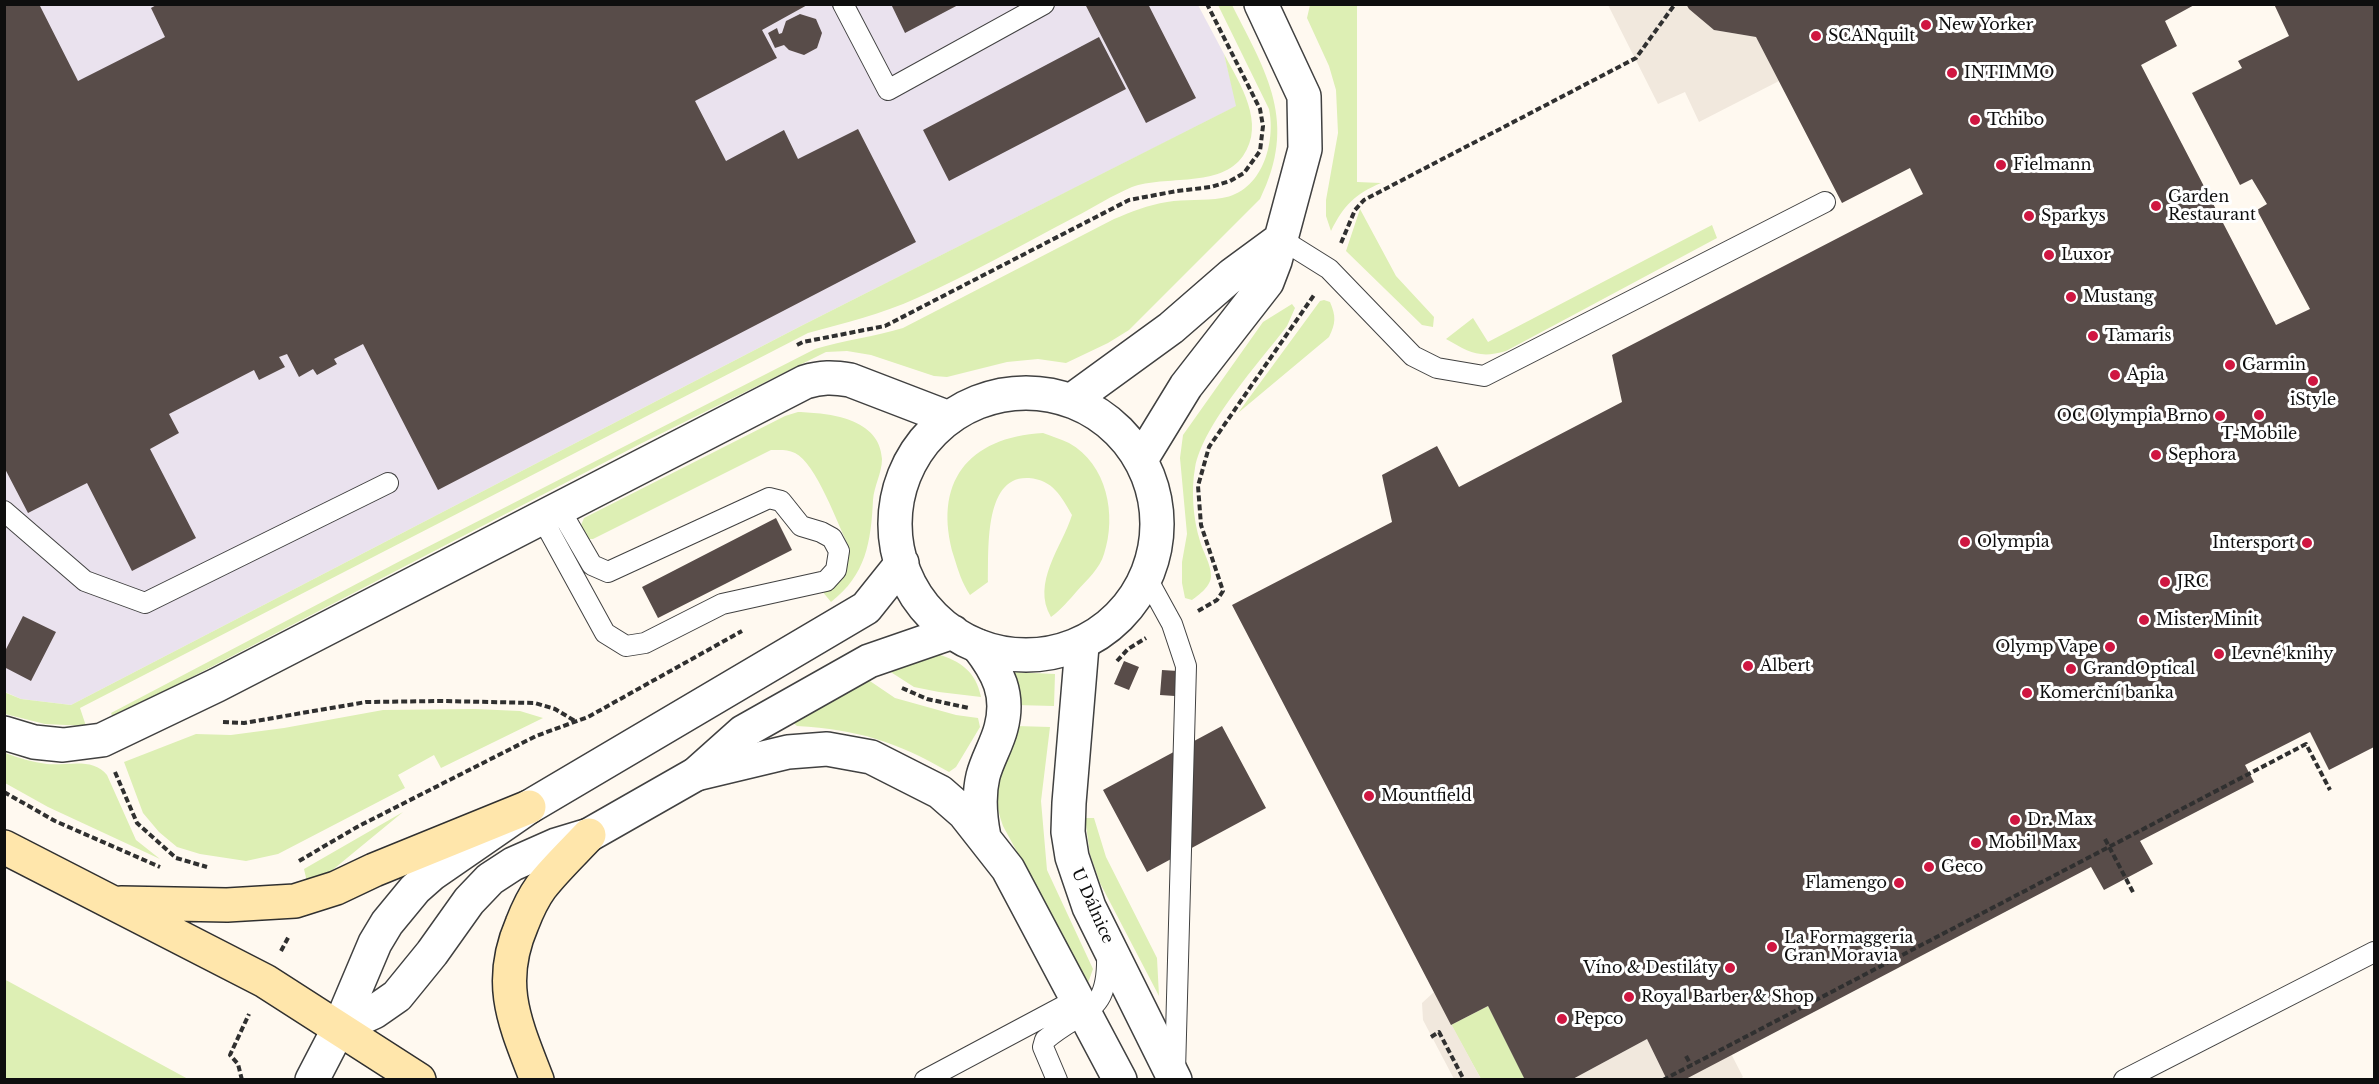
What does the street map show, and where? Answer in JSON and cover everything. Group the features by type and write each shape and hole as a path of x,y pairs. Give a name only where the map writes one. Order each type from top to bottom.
{"main road":[{"path":"113,903 227,905 295,901 336,888 374,870 529,807"},
{"path":"537,1080 511,1007 508,982 510,962 515,940 541,887 589,836"},
{"path":"4,847 265,981 419,1080"}],"street":[{"path":"1142,458 1186,386 1267,282 1305,149 1304,96 1261,4"},
{"path":"1072,400 1171,328 1232,275 1281,239"},
{"path":"4,733 34,742 63,745 102,740 217,685 805,382 833,377 850,380 949,418"},
{"path":"339,1028 374,1012 397,996 469,902 490,879 534,853 589,836 696,774 743,732 869,661 966,639 999,654 1020,657 1043,656 1082,646 1114,619 1127,604 1144,573 1152,552 1156,510 1151,478 1134,444 1100,414 1072,400 1030,392 988,398 968,406 949,418 921,447 910,464 903,483 896,523 897,543 902,563 910,583 923,604 966,639 995,668 1000,679 1001,727 983,777 980,816 984,837"},
{"path":"312,1080 339,1028 375,943 401,904 432,874 529,807 866,608 902,563"},
{"name":"U Dálnice","path":"1082,646 1068,832 1072,857 1089,907 1175,1078"},
{"path":"696,774 788,752 827,749 871,757 940,792 964,813 1008,869 1120,1080"}],"lane":[{"path":"843,4 888,90 1044,4"},
{"path":"1281,239 1329,269 1413,356 1437,368 1484,376 1825,202"},
{"path":"4,511 86,581 145,603 388,483"},
{"path":"769,498 781,501 801,526 832,538 839,551 836,570 826,581 722,604 645,643 626,646 605,633 550,513 592,566 608,572 769,498"},
{"path":"1144,573 1172,624 1186,666 1175,1078"},
{"path":"925,1080 1081,1007 1099,1001 1105,987 1108,967 1107,941"},
{"path":"2124,1080 2374,952"},
{"path":"1057,1080 1042,1047 1045,1040 1081,1007"}],"path":[{"path":"1114,671 1116,662 1128,649 1217,600 1223,591 1201,525 1198,486 1209,447 1309,303 1329,269 1355,210 1364,200 1636,58 1675,4"},
{"path":"289,866 357,826 536,736 588,717 750,627"},
{"path":"869,661 882,676 900,688 927,699 984,712 1002,713"},
{"path":"220,722 244,723 366,702 443,700 535,704 555,709 575,722"},
{"path":"102,740 137,823 176,858 208,868"},
{"path":"1664,1080 2306,744 2330,790"},
{"path":"4,792 54,821 168,871"},
{"path":"2105,839 2134,894"},
{"path":"1431,1037 1439,1032 1464,1080"},
{"path":"1686,1056 1691,1065"}],"shaded area":[{"path":"4,5 1198,5 1224,54 1237,106 799,327 71,705 21,699 5,692"},
{"path":"1608,5 1686,5 1714,30 1756,37 1779,81 1699,122 1685,92 1658,104"},
{"path":"1434,992 1481,1079 1454,1079 1423,1020 1422,1003"},
{"path":"1723,1038 1743,1077 1739,1080 1571,1080 1647,1039 1662,1069"}],"green space":[{"path":"1218,5 1232,5 1266,76 1277,122 1277,146 1271,171 1260,199 1129,330 1066,363 1038,359 1007,362 947,377 934,376 871,355 847,351 826,352 640,444 113,718 111,713 402,560 815,349 903,328 1133,211 1167,202 1215,199 1236,194 1256,176 1263,164 1268,151 1271,122 1269,109"},
{"path":"1310,5 1357,5 1357,182 1381,183 1364,191 1351,201 1331,231 1326,216 1326,200 1338,133 1336,90 1329,66 1307,18"},
{"path":"1224,54 1248,104 1252,130 1243,156 1221,173 1132,187 977,269 904,304 808,333 80,708 86,726 45,724 5,714 4,692 21,699 71,705 799,327 1236,106"},
{"path":"1360,209 1396,276 1434,317 1433,327 1422,325 1346,251"},
{"path":"1712,225 1717,238 1506,351 1488,354 1474,353 1446,339 1473,318 1488,342"},
{"path":"1320,301 1330,302 1334,316 1333,328 1329,337 1238,413"},
{"path":"1292,304 1295,308 1287,326 1220,413 1200,451 1195,468 1193,504 1201,545 1210,567 1211,576 1207,587 1198,596 1192,600 1185,598 1182,562 1187,534 1180,458 1183,435 1263,322"},
{"path":"798,412 838,416 863,426 879,445 882,459 874,495 871,530 864,557 852,581 831,602 822,591 843,574 849,556 849,547 811,469 803,459 789,451 771,450 593,539 587,539 579,530 584,518 785,416"},
{"path":"1043,433 1069,443 1082,452 1100,477 1109,507 1108,539 1100,564 1051,617 1044,591 1046,578 1072,515 1055,490 1044,482 1029,478 1014,480 1003,489 996,502 989,535 988,582 970,595 957,567 948,531 948,507 953,486 962,469 976,454 994,444 1017,436"},
{"path":"937,654 966,668 975,680 981,697 914,687 886,669"},
{"path":"1012,672 1055,674 1054,706 1015,705"},
{"path":"864,677 895,698 956,715 978,718 980,727 956,767 949,772 911,752 876,739 858,734 797,726 791,721"},
{"path":"383,710 520,711 543,718 441,768 434,755 398,775 405,788 278,854 246,861 200,854 177,847 159,832 143,813 124,762 196,734 231,735"},
{"path":"1016,726 1050,727 1041,801 1047,870 1093,969 1088,983 1003,826 997,798 998,774"},
{"path":"5,753 42,763 79,763 101,769 107,775 136,840 160,859 48,807 5,783"},
{"path":"403,812 330,872 307,882 304,869"},
{"path":"1085,818 1094,818 1106,857 1157,958 1159,996 1100,883 1090,854"},
{"path":"4,979 188,1079 5,1079"},
{"path":"1488,1006 1525,1079 1481,1079 1451,1025"}],"building":[{"path":"4,4 39,4 78,81 165,37 151,8 158,4 809,4 762,30 777,58 695,101 726,161 784,130 798,159 858,129 916,242 438,490 363,344 334,359 337,364 317,375 313,369 299,377 287,354 279,357 285,367 259,380 254,370 169,414 179,433 150,449 196,538 132,571 87,483 28,513 4,467"},
{"path":"891,4 960,4 905,33"},
{"path":"1085,4 1148,4 1196,98 1146,123"},
{"path":"1686,4 2196,4 2165,21 2177,46 2141,65 2276,325 2310,309 2257,210 2267,204 2252,179 2240,185 2192,93 2242,68 2238,61 2289,36 2274,4 2374,4 2374,747 2329,770 2310,732 2245,765 2254,782 2140,841 2153,864 2104,890 2091,867 1684,1080 1667,1080 1647,1039 1571,1080 1525,1080 1488,1006 1451,1025 1232,605 1392,522 1382,475 1437,446 1459,487 1622,402 1612,355 1923,194 1910,168 1842,203 1756,37 1714,30"},
{"path":"800,14 816,19 822,33 817,48 804,55 789,50 784,45 775,48 768,33 777,28 779,34 782,33 786,21"},
{"path":"1099,37 1126,89 949,181 923,130"},
{"path":"776,518 792,550 658,618 642,587"},
{"path":"23,616 56,632 31,681 4,667 4,653"},
{"path":"1124,661 1139,667 1129,690 1114,684"},
{"path":"1162,670 1178,671 1175,696 1160,695"},
{"path":"1222,726 1266,808 1147,872 1103,790"}],"place":[{"name":"New Yorker","path":"1926,25"},
{"name":"SCANquilt","path":"1816,36"},
{"name":"INTIMMO","path":"1952,73"},
{"name":"Tchibo","path":"1975,120"},
{"name":"Fielmann","path":"2001,165"},
{"name":"Garden Restaurant","path":"2156,206"},
{"name":"Sparkys","path":"2029,216"},
{"name":"Luxor","path":"2049,255"},
{"name":"Mustang","path":"2071,297"},
{"name":"Tamaris","path":"2093,336"},
{"name":"Garmin","path":"2230,365"},
{"name":"Apia","path":"2115,375"},
{"name":"iStyle","path":"2313,381"},
{"name":"T-Mobile","path":"2259,415"},
{"name":"OC Olympia Brno","path":"2220,416"},
{"name":"Sephora","path":"2156,455"},
{"name":"Olympia","path":"1965,542"},
{"name":"Intersport","path":"2307,543"},
{"name":"JRC","path":"2165,582"},
{"name":"Mister Minit","path":"2144,620"},
{"name":"Olymp Vape","path":"2110,647"},
{"name":"Levné knihy","path":"2219,654"},
{"name":"Albert","path":"1748,666"},
{"name":"GrandOptical","path":"2071,669"},
{"name":"Komerční banka","path":"2027,693"},
{"name":"Mountfield","path":"1369,796"},
{"name":"Dr. Max","path":"2015,820"},
{"name":"Mobil Max","path":"1976,843"},
{"name":"Geco","path":"1929,867"},
{"name":"Flamengo","path":"1899,883"},
{"name":"La Formaggeria Gran Moravia","path":"1772,947"},
{"name":"Víno & Destiláty","path":"1730,968"},
{"name":"Royal Barber & Shop","path":"1629,997"},
{"name":"Pepco","path":"1562,1019"}]}
